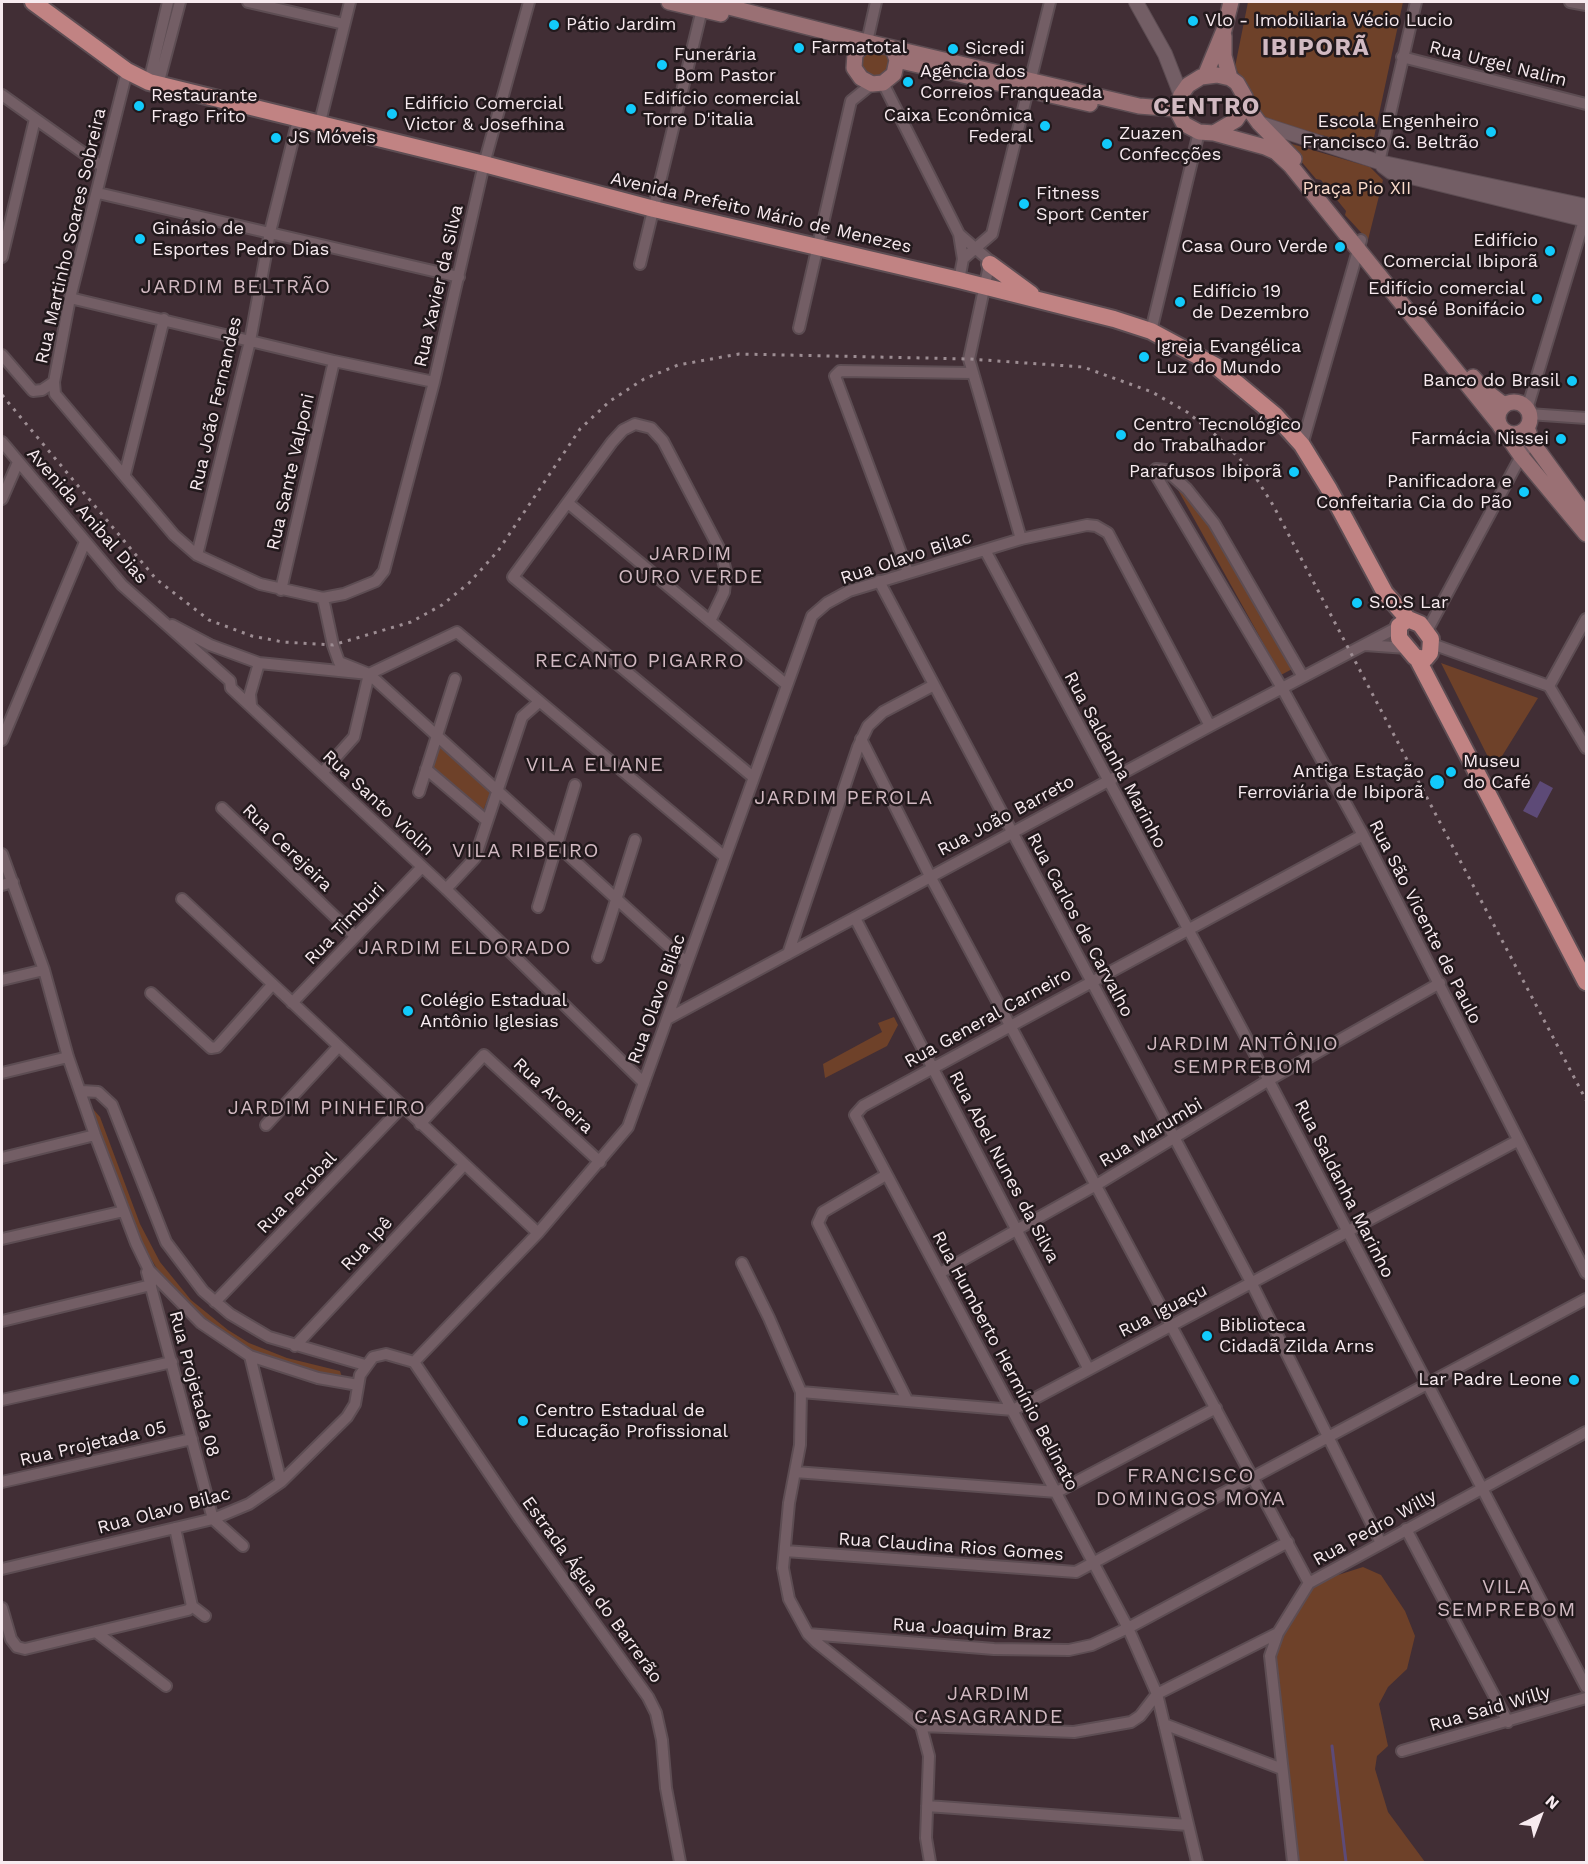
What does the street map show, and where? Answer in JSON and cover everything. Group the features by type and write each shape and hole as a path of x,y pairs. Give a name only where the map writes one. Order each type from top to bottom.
{"main road":[{"name":"Avenida Prefeito Mário de Menezes","path":"33,2 127,71 153,84 319,126 484,164 654,209 1039,300 1151,332 1216,366 1276,416 1302,445 1329,489 1385,593 1415,637 1434,687 1585,973"},
{"path":"669,2 705,4 895,54 1184,124 1276,152 1360,245"},
{"path":"1029,85 1140,106 1178,102 1200,78 1224,30 1231,2"},
{"path":"1224,30 1224,56 1230,78 1242,90 1246,105 1259,123 1281,142 1414,312 1521,456 1578,511"},
{"path":"863,45 855,54 855,68 861,78 877,83 894,74 895,54"},
{"path":"1200,78 1230,78"},
{"path":"1178,102 1184,124"},
{"path":"1206,132 1236,120 1246,105"},
{"path":"990,264 1039,300"},
{"path":"1414,312 1483,389 1504,405"},
{"path":"1501,427 1499,412 1504,405 1515,402 1528,417 1532,442 1578,511 1587,534"},
{"path":"1501,427 1514,434 1528,417"}],"street":[{"path":"153,84 168,2"},
{"path":"153,84 180,2"},
{"path":"248,2 344,24"},
{"path":"319,126 350,2"},
{"name":"Rua Xavier da Silva","path":"381,577 434,382 484,164 529,2"},
{"path":"863,45 876,2"},
{"path":"963,259 992,234 1050,2"},
{"path":"1136,2 1165,54 1182,74 1200,78"},
{"path":"1379,162 1416,2"},
{"path":"1570,2 1587,5"},
{"path":"640,264 705,4"},
{"path":"1165,54 1178,102"},
{"name":"Rua Urgel Nalim","path":"1402,57 1587,104"},
{"name":"Rua Martinho Soares Sobreira","path":"127,71 70,298 54,382 56,396 125,474 174,535 197,555 260,584 323,598 344,594 381,577"},
{"path":"799,328 851,101 877,83 959,234 975,249 986,254 990,264 969,359 1021,539"},
{"path":"2,95 103,167"},
{"path":"2,257 35,119"},
{"name":"Rua João Fernandes","path":"197,555 250,340 270,232 298,120"},
{"path":"1259,123 1379,162 1391,172 1506,194 1586,214 1528,417 1587,418"},
{"path":"1151,332 1206,132"},
{"path":"98,193 459,277"},
{"path":"959,234 963,259 959,280"},
{"path":"1302,445 1360,245"},
{"path":"70,298 334,362 434,382"},
{"path":"125,474 164,319"},
{"path":"2,355 33,391 42,390 54,382"},
{"name":"Rua Sante Valponi","path":"281,590 334,362"},
{"path":"908,572 835,379 836,374 840,371 972,373"},
{"path":"710,621 724,592 726,572 721,552 663,441 651,428 635,424 623,430 513,577 753,777"},
{"name":"Avenida Anibal Dias","path":"2,442 85,542 148,610 222,673"},
{"path":"1521,456 1532,442"},
{"name":"Rua João Barreto","path":"667,1019 1362,645 1415,637 1441,604 1521,456"},
{"path":"2,499 18,462"},
{"name":"Rua São Vicente de Paulo","path":"1303,677 1214,523 1187,489 1166,470 1158,468 1154,472 1282,688 1363,835 1440,983 1517,1141 1587,1273"},
{"path":"568,503 787,685"},
{"name":"Rua Olavo Bilac","path":"414,1362 538,1233 628,1127 812,616 827,603 849,591 879,581 1021,539 1087,525 1103,528 1209,726"},
{"path":"2,740 85,542"},
{"name":"Rua Saldanha Marinho","path":"985,550 1269,1080 1587,1687"},
{"name":"Rua Carlos de Carvalho","path":"879,581 1252,1284 1381,1543"},
{"path":"323,598 339,662"},
{"name":"Avenida Anibal Dias","path":"148,610 193,637 232,655 259,663 369,674"},
{"path":"1549,686 1587,619"},
{"path":"369,674 457,632 725,857"},
{"path":"1362,645 1415,637 1549,686 1587,748"},
{"path":"222,673 224,663 232,655"},
{"path":"322,670 339,662 369,674 496,792 687,963"},
{"path":"251,705 253,682 259,663"},
{"name":"Rua Santo Violin","path":"222,673 230,681 231,688 446,889 644,1083"},
{"path":"322,773 354,737 369,674"},
{"path":"419,792 455,679"},
{"path":"231,688 253,682"},
{"path":"788,954 861,740 868,726 883,712 934,685"},
{"path":"446,889 476,858 522,717 538,702"},
{"path":"861,740 930,876 1098,1184 1171,1326 1310,1583"},
{"path":"426,769 487,821"},
{"path":"538,907 575,785"},
{"name":"Rua Cerejeira","path":"222,808 355,936"},
{"name":"Rua General Carneiro","path":"855,1115 863,1106 1011,1024 1363,835"},
{"path":"598,957 635,840"},
{"path":"2,854 44,970 68,1057 82,1091 95,1135 142,1258 157,1281 177,1302 226,1342 250,1356 318,1378 358,1385"},
{"name":"Rua Timburi","path":"292,1004 422,867"},
{"path":"2,885 13,882"},
{"path":"182,899 538,1233"},
{"name":"Rua Abel Nunes da Silva","path":"855,918 1088,1368"},
{"path":"2,980 44,970"},
{"name":"Rua Marumbi","path":"940,1273 1098,1184 1269,1080 1440,983"},
{"path":"152,993 211,1048 217,1047 272,985"},
{"path":"266,1125 338,1047"},
{"name":"Rua Aroeira","path":"420,1124 484,1055 600,1162"},
{"path":"2,1073 68,1057"},
{"path":"82,1091 98,1092 112,1105 166,1242 187,1272 215,1302 253,1328 295,1346 365,1365 373,1358 386,1354 414,1362"},
{"name":"Rua Perobal","path":"215,1302 402,1107"},
{"name":"Rua Humberto Hermínio Belinato","path":"855,1115 1095,1563 1128,1629 1157,1694 1197,1863"},
{"path":"2,1158 95,1135"},
{"name":"Rua Iguaçu","path":"1013,1410 1517,1141"},
{"name":"Rua Ipê","path":"295,1346 464,1165"},
{"path":"886,1175 823,1212 818,1223 907,1400"},
{"path":"2,1239 124,1211"},
{"name":"Rua Projetada 08","path":"142,1258 213,1519"},
{"path":"742,1263 770,1318 801,1392 800,1436 789,1503 783,1568 789,1599 808,1634 921,1726 929,1756 926,1838 930,1863"},
{"path":"2,1321 151,1286"},
{"name":"Rua Claudina Rios Gomes","path":"785,1551 1076,1572 1587,1299"},
{"path":"250,1356 281,1482"},
{"path":"2,1400 171,1362"},
{"name":"Estrada Água do Barrerão","path":"414,1362 520,1519 648,1697 656,1713 662,1740 666,1788 680,1863"},
{"name":"Rua Olavo Bilac","path":"2,1569 213,1519 249,1504 281,1482 352,1410 365,1365"},
{"path":"801,1392 1013,1410"},
{"path":"795,1472 1057,1492 1216,1408"},
{"name":"Rua Pedro Willy","path":"1293,1863 1270,1656 1278,1633 1310,1583 1587,1432"},
{"name":"Rua Projetada 05","path":"2,1482 192,1439"},
{"path":"213,1519 243,1546"},
{"path":"176,1527 192,1606 205,1616"},
{"path":"1406,1529 1508,1722"},
{"name":"Rua Joaquim Braz","path":"808,1634 994,1649 1070,1650 1092,1645 1128,1629 1288,1542"},
{"path":"2,1608 11,1639 17,1647 29,1648 188,1610 192,1606"},
{"path":"96,1632 166,1686"},
{"path":"921,1726 1085,1731 1137,1719 1157,1694 1278,1633"},
{"name":"Rua Said Willy","path":"1402,1751 1587,1698"},
{"path":"1164,1724 1282,1769"},
{"path":"927,1806 1188,1825"}],"green space":[{"name":"Praça Pio XII","path":"1248,2 1403,2 1372,147 1266,122 1235,67"},
{"path":"868,50 887,54 889,59 890,69 878,79 861,72 861,57"},
{"name":"Praça Pio XII","path":"1292,144 1370,167 1383,180 1368,240 1345,215 1346,211 1321,180 1316,179 1289,147"},
{"path":"1173,481 1200,509 1294,668 1281,675"},
{"path":"1441,663 1538,698 1494,769"},
{"path":"438,743 491,790 482,814 431,770"},
{"path":"894,1017 898,1025 887,1046 825,1078 823,1064 882,1032 878,1023"},
{"path":"93,1109 100,1117 140,1224 160,1262 191,1300 228,1330 249,1343 287,1358 340,1371 342,1377 281,1364 245,1349 205,1321 162,1277 138,1237 91,1112"},
{"path":"1363,1567 1381,1575 1405,1611 1415,1636 1407,1669 1388,1687 1379,1704 1388,1746 1377,1756 1375,1769 1388,1812 1425,1862 1297,1862 1273,1647 1310,1584"}],"shaded area":[{"path":"1540,781 1553,788 1537,818 1523,811"}],"waterway":[{"path":"1332,1746 1346,1862"}],"railway":[{"path":"2,395 156,579 209,620 252,636 283,642 333,645 411,622 442,605 469,583 498,551 580,429 610,401 644,379 678,365 739,354 969,359 1083,367 1152,392 1187,412 1219,438 1251,470 1273,505 1586,1100"}],"place":[{"name":"Vlo - Imobiliaria Vécio Lucio","path":"1193,21"},
{"name":"Pátio Jardim","path":"554,25"},
{"name":"Farmatotal","path":"799,48"},
{"name":"Sicredi","path":"953,49"},
{"name":"Funerária Bom Pastor","path":"662,65"},
{"name":"Agência dos Correios Franqueada","path":"908,82"},
{"name":"Restaurante Frago Frito","path":"139,106"},
{"name":"Edifício comercial Torre D'italia","path":"631,109"},
{"name":"Edifício Comercial Victor & Josefhina","path":"392,114"},
{"name":"Caixa Econômica Federal","path":"1045,126"},
{"name":"Escola Engenheiro Francisco G. Beltrão","path":"1491,132"},
{"name":"JS Móveis","path":"276,138"},
{"name":"Zuazen Confecções","path":"1107,144"},
{"name":"Fitness Sport Center","path":"1024,204"},
{"name":"Ginásio de Esportes Pedro Dias","path":"140,239"},
{"name":"Casa Ouro Verde","path":"1340,247"},
{"name":"Edifício Comercial Ibiporã","path":"1550,251"},
{"name":"Edifício comercial José Bonifácio","path":"1537,299"},
{"name":"Edifício 19 de Dezembro","path":"1180,302"},
{"name":"Igreja Evangélica Luz do Mundo","path":"1144,357"},
{"name":"Banco do Brasil","path":"1572,381"},
{"name":"Centro Tecnológico do Trabalhador","path":"1121,435"},
{"name":"Farmácia Nissei","path":"1561,439"},
{"name":"Parafusos Ibiporã","path":"1294,472"},
{"name":"Panificadora e Confeitaria Cia do Pão","path":"1524,492"},
{"name":"S.O.S Lar","path":"1357,603"},
{"name":"Museu do Café","path":"1451,772"},
{"name":"Antiga Estação Ferroviária de Ibiporã","path":"1437,782"},
{"name":"Colégio Estadual Antônio Iglesias","path":"408,1011"},
{"name":"Biblioteca Cidadã Zilda Arns","path":"1207,1336"},
{"name":"Lar Padre Leone","path":"1574,1380"},
{"name":"Centro Estadual de Educação Profissional","path":"523,1421"}],"district":[{"name":"IBIPORÃ","path":"1316,48"},
{"name":"CENTRO","path":"1207,107"},
{"name":"JARDIM BELTRÃO","path":"236,287"},
{"name":"JARDIM OURO VERDE","path":"691,566"},
{"name":"RECANTO PIGARRO","path":"640,661"},
{"name":"VILA ELIANE","path":"595,765"},
{"name":"JARDIM PEROLA","path":"844,798"},
{"name":"VILA RIBEIRO","path":"526,851"},
{"name":"JARDIM ELDORADO","path":"465,948"},
{"name":"JARDIM ANTÔNIO SEMPREBOM","path":"1243,1056"},
{"name":"JARDIM PINHEIRO","path":"327,1108"},
{"name":"FRANCISCO DOMINGOS MOYA","path":"1191,1488"},
{"name":"VILA SEMPREBOM","path":"1507,1598"},
{"name":"JARDIM CASAGRANDE","path":"989,1706"}]}
